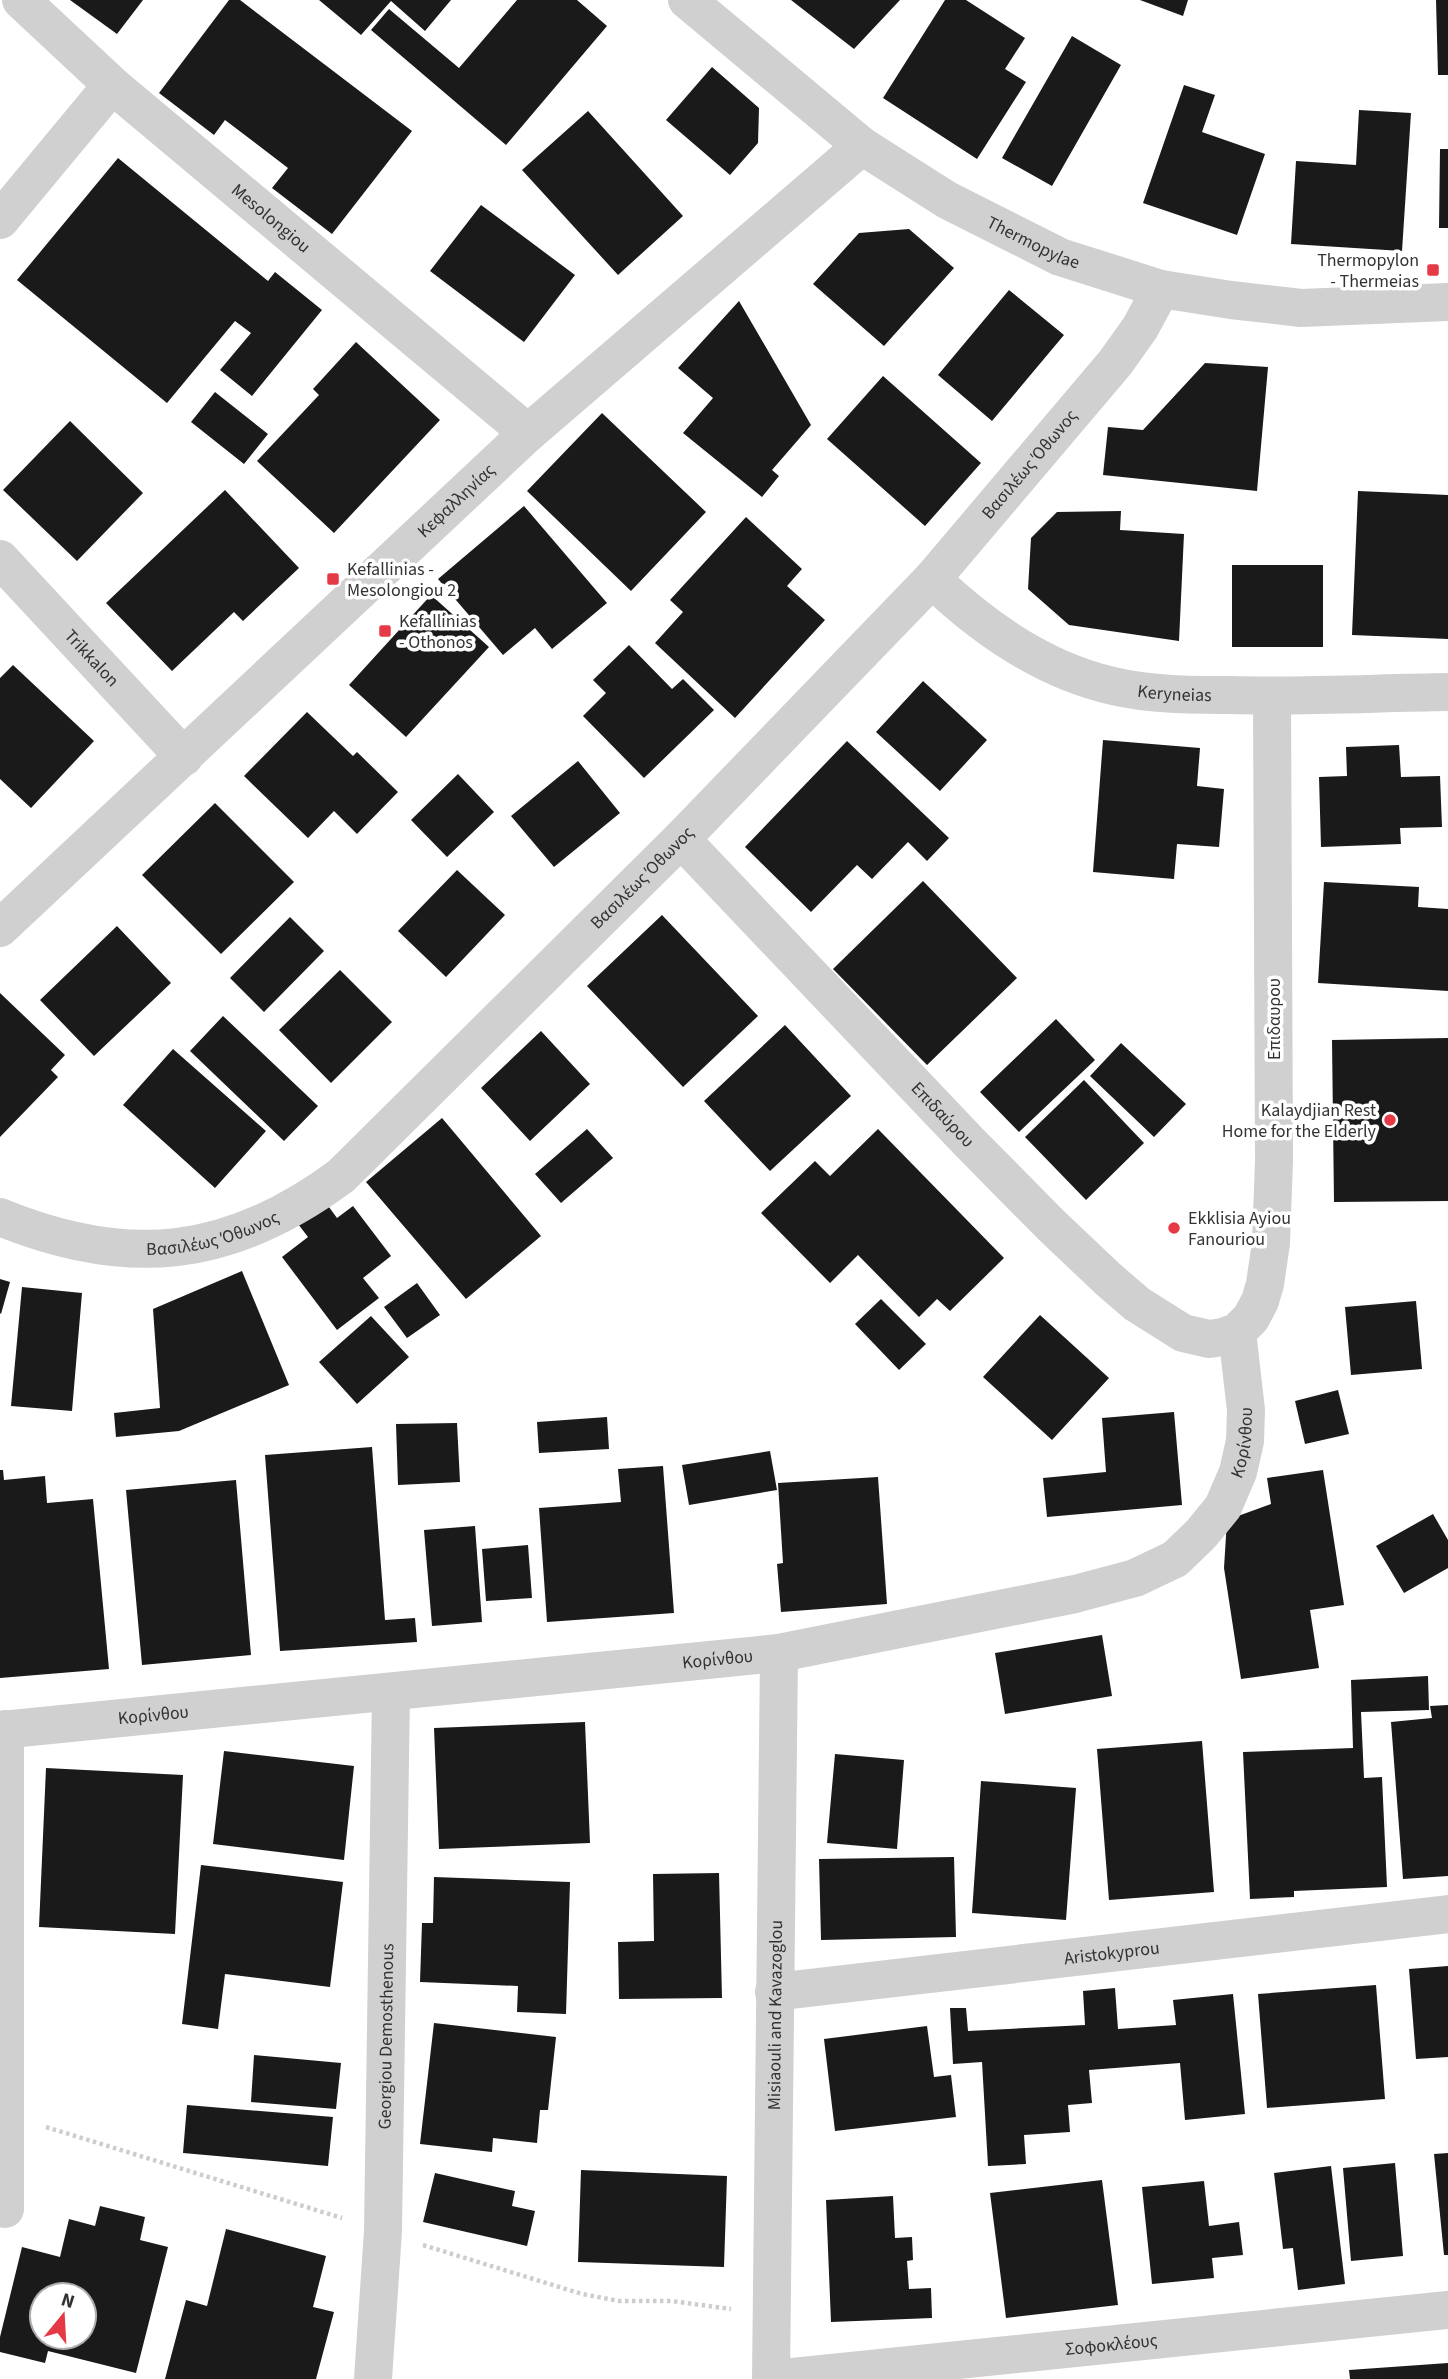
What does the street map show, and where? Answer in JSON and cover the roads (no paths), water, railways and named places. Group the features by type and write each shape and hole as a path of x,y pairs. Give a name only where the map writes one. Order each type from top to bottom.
{"street":[{"name":"Mesolongiou","path":"21,0 112,85 528,433"},
{"name":"Thermopylae","path":"687,0 862,146 947,200 1060,257 1161,289 1231,300 1301,307 1448,302"},
{"path":"0,220 112,85"},
{"name":"Κεφαλληνίας","path":"0,928 528,433 862,146"},
{"name":"Βασιλέως Όθωνος","path":"0,1217 55,1238 114,1249 169,1249 258,1226 323,1190 363,1155 681,839 932,579 1115,363 1140,328 1161,289"},
{"name":"Trikkalon","path":"0,559 184,757"},
{"name":"Keryneias","path":"932,579 994,632 1031,654 1076,674 1114,686 1169,694 1272,696 1448,692"},
{"name":"Επιδαυρου","path":"1237,1332 1251,1318 1259,1301 1265,1284 1271,1243 1274,1161 1272,696"},
{"name":"Επιδαύρου","path":"681,839 1051,1226 1108,1279 1137,1304 1183,1333 1209,1339 1237,1332"},
{"name":"Κορίνθου","path":"3,1730 779,1653 1075,1594 1135,1578 1175,1559 1202,1535 1223,1507 1238,1472 1245,1441 1246,1410 1237,1332"},
{"name":"Misiaouli and Kavazoglou","path":"772,2379 779,1653"},
{"name":"Georgiou Demosthenous","path":"373,2379 383,2231 391,1692"},
{"path":"3,1730 5,2209"},
{"name":"Aristokyprou","path":"774,1992 1448,1914"},
{"name":"Σοφοκλέους","path":"772,2379 1448,2310"}],"place":[{"name":"Thermopylon - Thermeias","path":"1433,270"},
{"name":"Kefallinias - Mesolongiou 2","path":"333,579"},
{"name":"Kefallinias - Othonos","path":"385,631"},
{"name":"Kalaydjian Rest Home for the Elderly","path":"1390,1120"},
{"name":"Ekklisia Ayiou Fanouriou","path":"1174,1228"}]}
